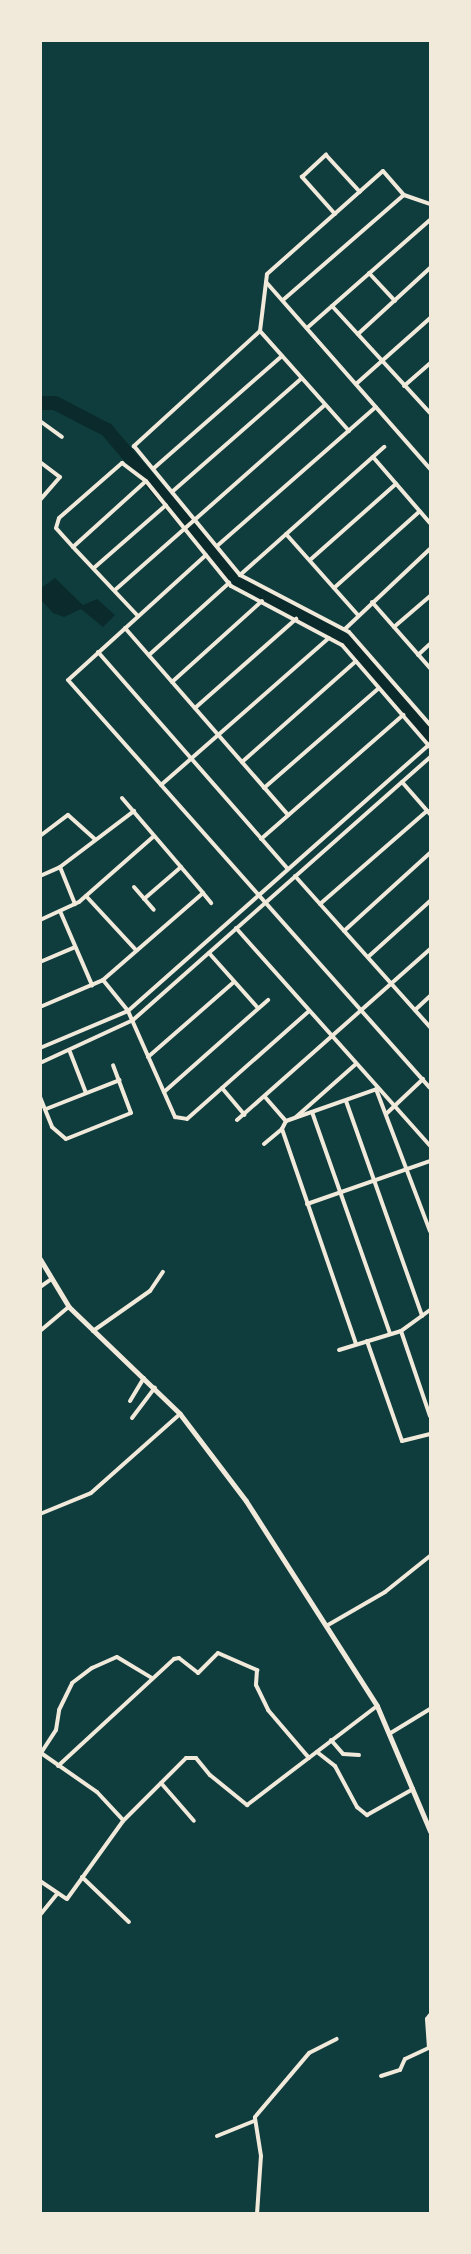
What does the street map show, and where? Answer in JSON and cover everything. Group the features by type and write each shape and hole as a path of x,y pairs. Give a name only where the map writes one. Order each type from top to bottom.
{"street":[{"path":"335,214 302,177 318,161 328,155 360,192"},
{"path":"430,204 404,195 383,171 267,274 260,331 135,444 240,575 345,629 430,725"},
{"path":"282,300 404,195"},
{"path":"307,328 430,219"},
{"path":"358,334 430,268"},
{"path":"369,273 395,301"},
{"path":"266,281 430,469"},
{"path":"332,306 404,386 430,410"},
{"path":"356,384 430,318"},
{"path":"260,331 349,431"},
{"path":"154,468 282,355"},
{"path":"404,386 430,363"},
{"path":"173,491 302,378"},
{"path":"115,590 325,405"},
{"path":"217,546 376,407"},
{"path":"40,421 62,437"},
{"path":"240,575 384,447"},
{"path":"373,457 430,523"},
{"path":"40,462 60,477 40,500"},
{"path":"40,1048 128,1011 430,744 356,662 329,638 229,583 146,481 122,463 59,518 56,528 95,567 138,616"},
{"path":"74,547 146,481"},
{"path":"310,560 396,484"},
{"path":"95,567 166,505"},
{"path":"334,588 420,512"},
{"path":"286,534 358,615"},
{"path":"345,629 430,549"},
{"path":"206,555 68,680 430,1088"},
{"path":"149,655 229,583"},
{"path":"394,627 430,596"},
{"path":"172,682 262,602"},
{"path":"372,602 430,668"},
{"path":"195,708 296,619"},
{"path":"125,628 288,816"},
{"path":"161,785 329,638"},
{"path":"418,655 430,644"},
{"path":"98,652 288,869"},
{"path":"242,762 356,662"},
{"path":"264,788 379,688"},
{"path":"261,839 403,715"},
{"path":"40,1063 70,1052 133,1020 430,757"},
{"path":"320,904 429,812 402,782"},
{"path":"122,798 211,903"},
{"path":"40,876 60,867 134,812"},
{"path":"40,836 68,815 95,839"},
{"path":"40,920 75,904 86,896 153,837"},
{"path":"344,931 430,853"},
{"path":"60,867 75,904"},
{"path":"144,899 181,867"},
{"path":"295,876 430,1027"},
{"path":"134,888 154,910"},
{"path":"40,1007 103,980 203,893"},
{"path":"86,896 136,950"},
{"path":"368,957 430,901"},
{"path":"60,911 92,985"},
{"path":"236,928 430,1146"},
{"path":"40,962 75,947"},
{"path":"237,1120 430,949"},
{"path":"208,953 258,1008"},
{"path":"103,980 133,1020 175,1117 185,1120 309,1011"},
{"path":"148,1057 234,982"},
{"path":"415,1010 430,996"},
{"path":"164,1092 268,1000"},
{"path":"70,1052 86,1093"},
{"path":"295,1118 356,1064"},
{"path":"40,1097 54,1129 70,1138 132,1112 113,1065"},
{"path":"386,1114 423,1079"},
{"path":"45,1109 120,1080"},
{"path":"222,1088 245,1115"},
{"path":"264,1144 282,1129 286,1121 377,1089"},
{"path":"377,1089 409,1168 430,1231"},
{"path":"265,1097 286,1121"},
{"path":"346,1101 422,1316"},
{"path":"312,1112 390,1334"},
{"path":"282,1129 356,1344"},
{"path":"307,1204 430,1161"},
{"path":"40,1259 50,1280 69,1307 92,1331 155,1387 180,1414 246,1501 328,1625 377,1706 430,1831"},
{"path":"92,1331 150,1291 163,1272"},
{"path":"40,1287 50,1280"},
{"path":"40,1331 69,1307"},
{"path":"339,1350 400,1331 430,1310"},
{"path":"400,1331 430,1416"},
{"path":"367,1341 402,1441 430,1434"},
{"path":"130,1401 144,1378"},
{"path":"132,1418 155,1387"},
{"path":"40,1514 91,1492 180,1414"},
{"path":"328,1625 385,1592 430,1556"},
{"path":"58,1766 152,1678 177,1658 200,1673 218,1653 253,1666 259,1675 256,1684 268,1710 309,1758"},
{"path":"123,1821 98,1792 41,1753 56,1730 59,1710 72,1683 92,1668 117,1657 152,1678"},
{"path":"40,1881 67,1899 123,1821 186,1758 194,1757 247,1805 377,1706"},
{"path":"389,1734 430,1709"},
{"path":"331,1740 343,1754 359,1755"},
{"path":"317,1752 335,1766 357,1806 367,1815 413,1789"},
{"path":"161,1783 194,1821"},
{"path":"82,1877 129,1922"},
{"path":"40,1915 58,1893"},
{"path":"381,2076 400,2070 405,2059 429,2048 427,2019 430,2015"},
{"path":"217,2136 254,2121 309,2053 337,2040"},
{"path":"254,2121 261,2156 256,2214"}],"water":[{"path":"55,578 83,605 97,599 115,615 103,627 81,609 64,617 53,613 41,600 41,588"}],"waterway":[{"path":"40,403 55,403 107,430 237,583 323,625 350,645 430,735"}]}
